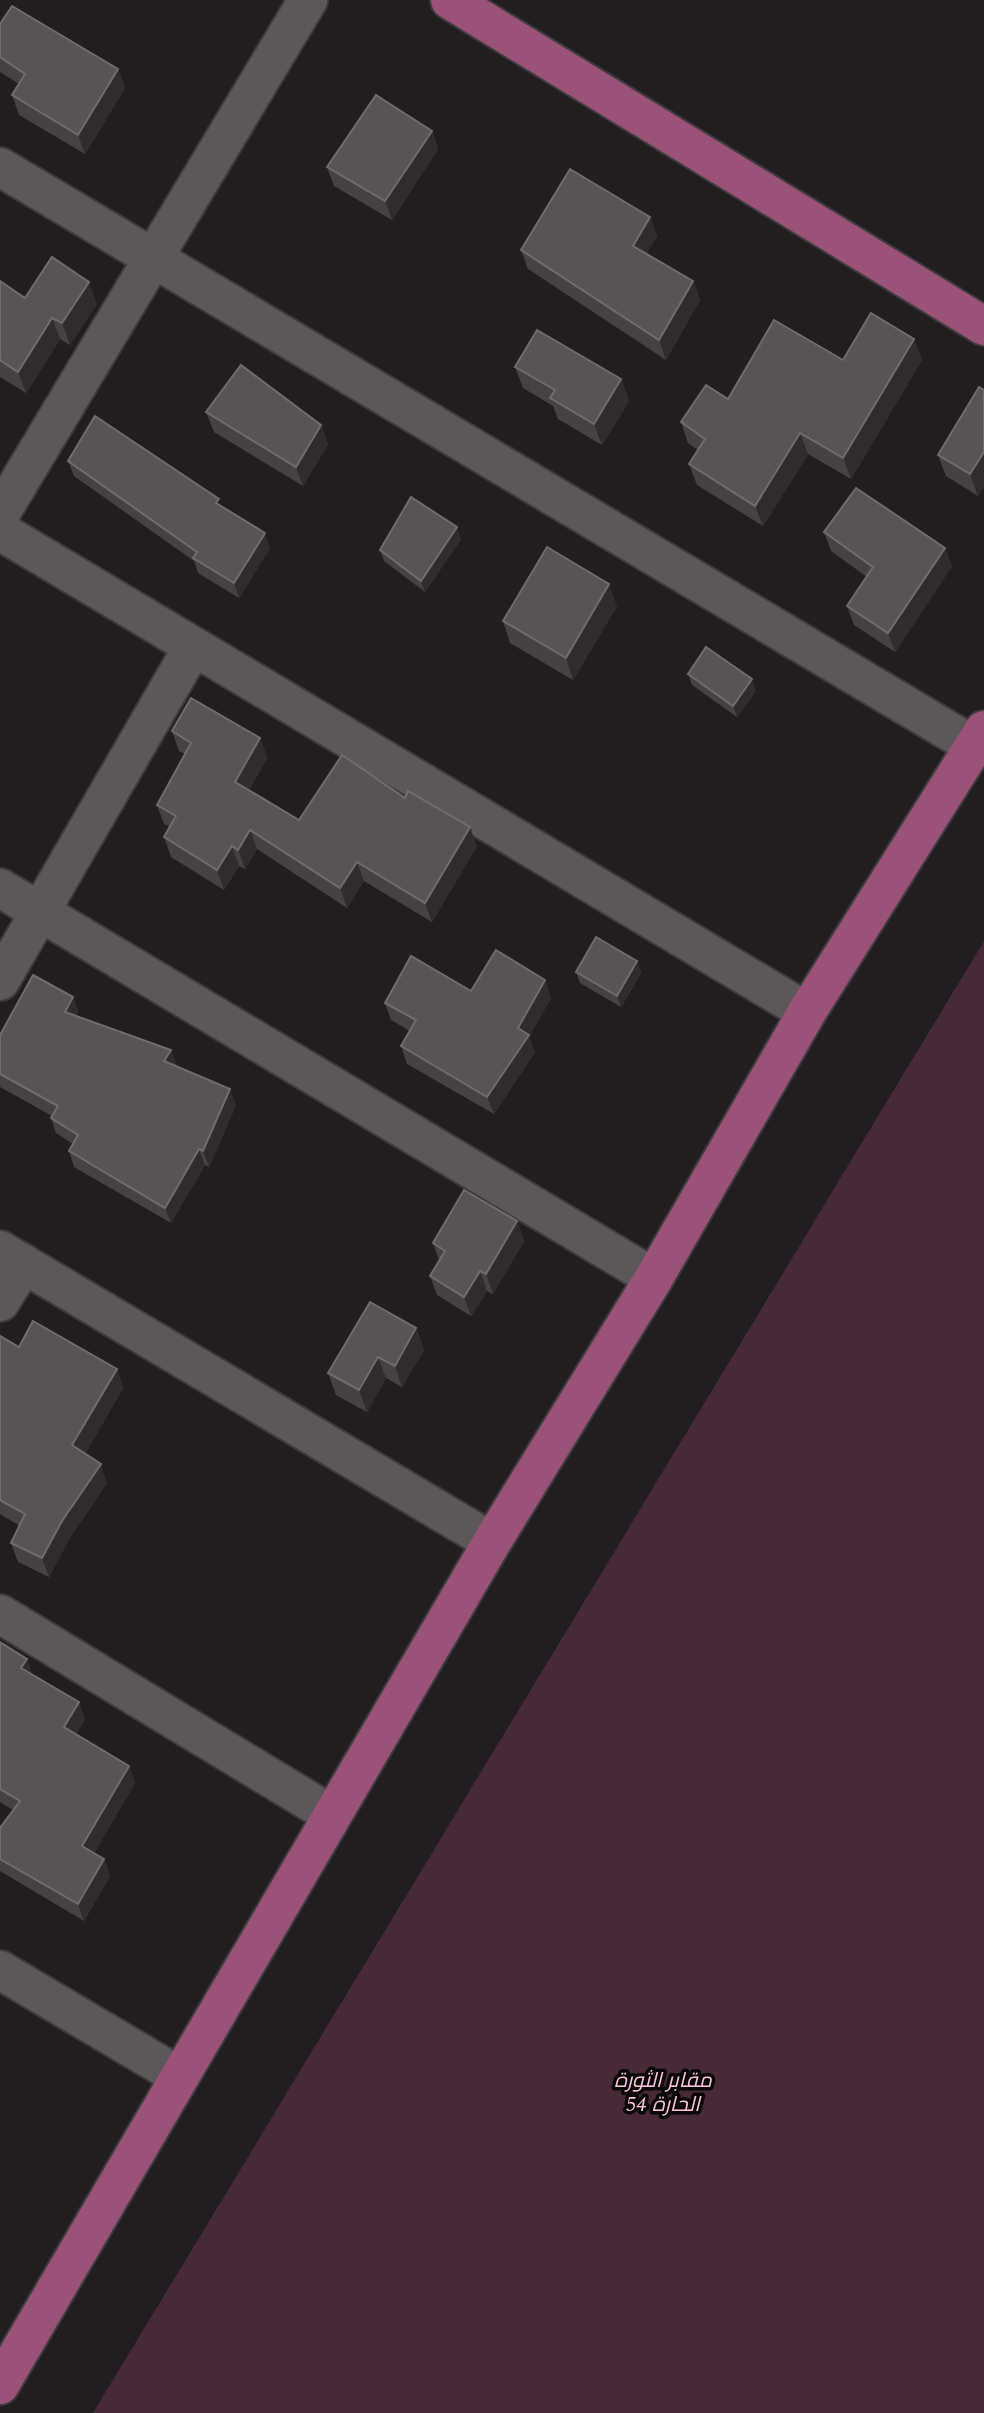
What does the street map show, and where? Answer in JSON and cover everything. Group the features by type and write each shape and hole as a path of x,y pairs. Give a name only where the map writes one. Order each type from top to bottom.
{"main road":[{"path":"450,0 984,326"},
{"path":"5,2364 179,2076 492,1542 654,1278 807,1012 979,738"}],"street":[{"path":"0,514 308,0"},
{"path":"0,167 979,738"},
{"path":"0,531 807,1012"},
{"path":"0,981 193,647"},
{"path":"0,888 654,1278"},
{"path":"0,1302 12,1257 492,1542"},
{"path":"0,1614 332,1815"},
{"path":"0,1970 179,2076"}],"green space":[{"name":"مقابر الثورة الحارة 54","path":"984,941 984,2413 93,2413"}],"building":[{"path":"12,6 118,69 78,135 12,95 25,74 0,57 0,24"},
{"path":"376,95 432,131 385,201 327,167"},
{"path":"570,169 650,217 633,246 693,281 659,340 521,250"},
{"path":"52,257 89,282 62,323 52,318 18,372 0,360 0,281 25,298"},
{"path":"871,313 914,339 843,458 800,433 755,506 689,464 705,439 681,422 706,385 728,399 774,320 843,360"},
{"path":"537,330 621,379 594,424 550,398 555,390 515,367"},
{"path":"241,365 321,425 296,467 206,412"},
{"path":"979,387 984,390 984,452 970,474 938,455"},
{"path":"95,416 219,499 216,503 265,533 234,583 193,558 197,552 68,461"},
{"path":"856,488 945,548 888,633 847,606 873,567 824,532"},
{"path":"411,497 457,527 421,581 380,550"},
{"path":"547,547 609,584 566,658 503,621"},
{"path":"706,647 752,679 733,706 688,674"},
{"path":"191,698 260,738 235,782 299,820 342,755 405,798 408,791 470,827 425,903 357,862 340,888 250,830 238,850 232,846 217,870 164,837 176,816 157,805 191,743 172,731"},
{"path":"596,937 637,961 617,996 576,972"},
{"path":"496,950 545,980 518,1028 529,1035 487,1097 401,1046 416,1020 385,1003 411,956 471,991"},
{"path":"33,975 73,997 65,1012 171,1050 164,1061 230,1089 203,1151 199,1149 165,1208 69,1151 78,1135 51,1118 58,1106 0,1074 0,1035"},
{"path":"464,1190 517,1221 486,1274 480,1271 464,1297 430,1276 445,1251 433,1243"},
{"path":"370,1302 416,1328 395,1366 378,1357 359,1390 328,1373"},
{"path":"33,1321 117,1369 72,1445 101,1464 62,1521 42,1558 11,1543 25,1514 0,1500 0,1336 19,1347"},
{"path":"0,1642 27,1659 21,1668 79,1702 64,1727 129,1766 82,1846 104,1859 78,1904 0,1859 0,1828 20,1801 0,1789"}]}
